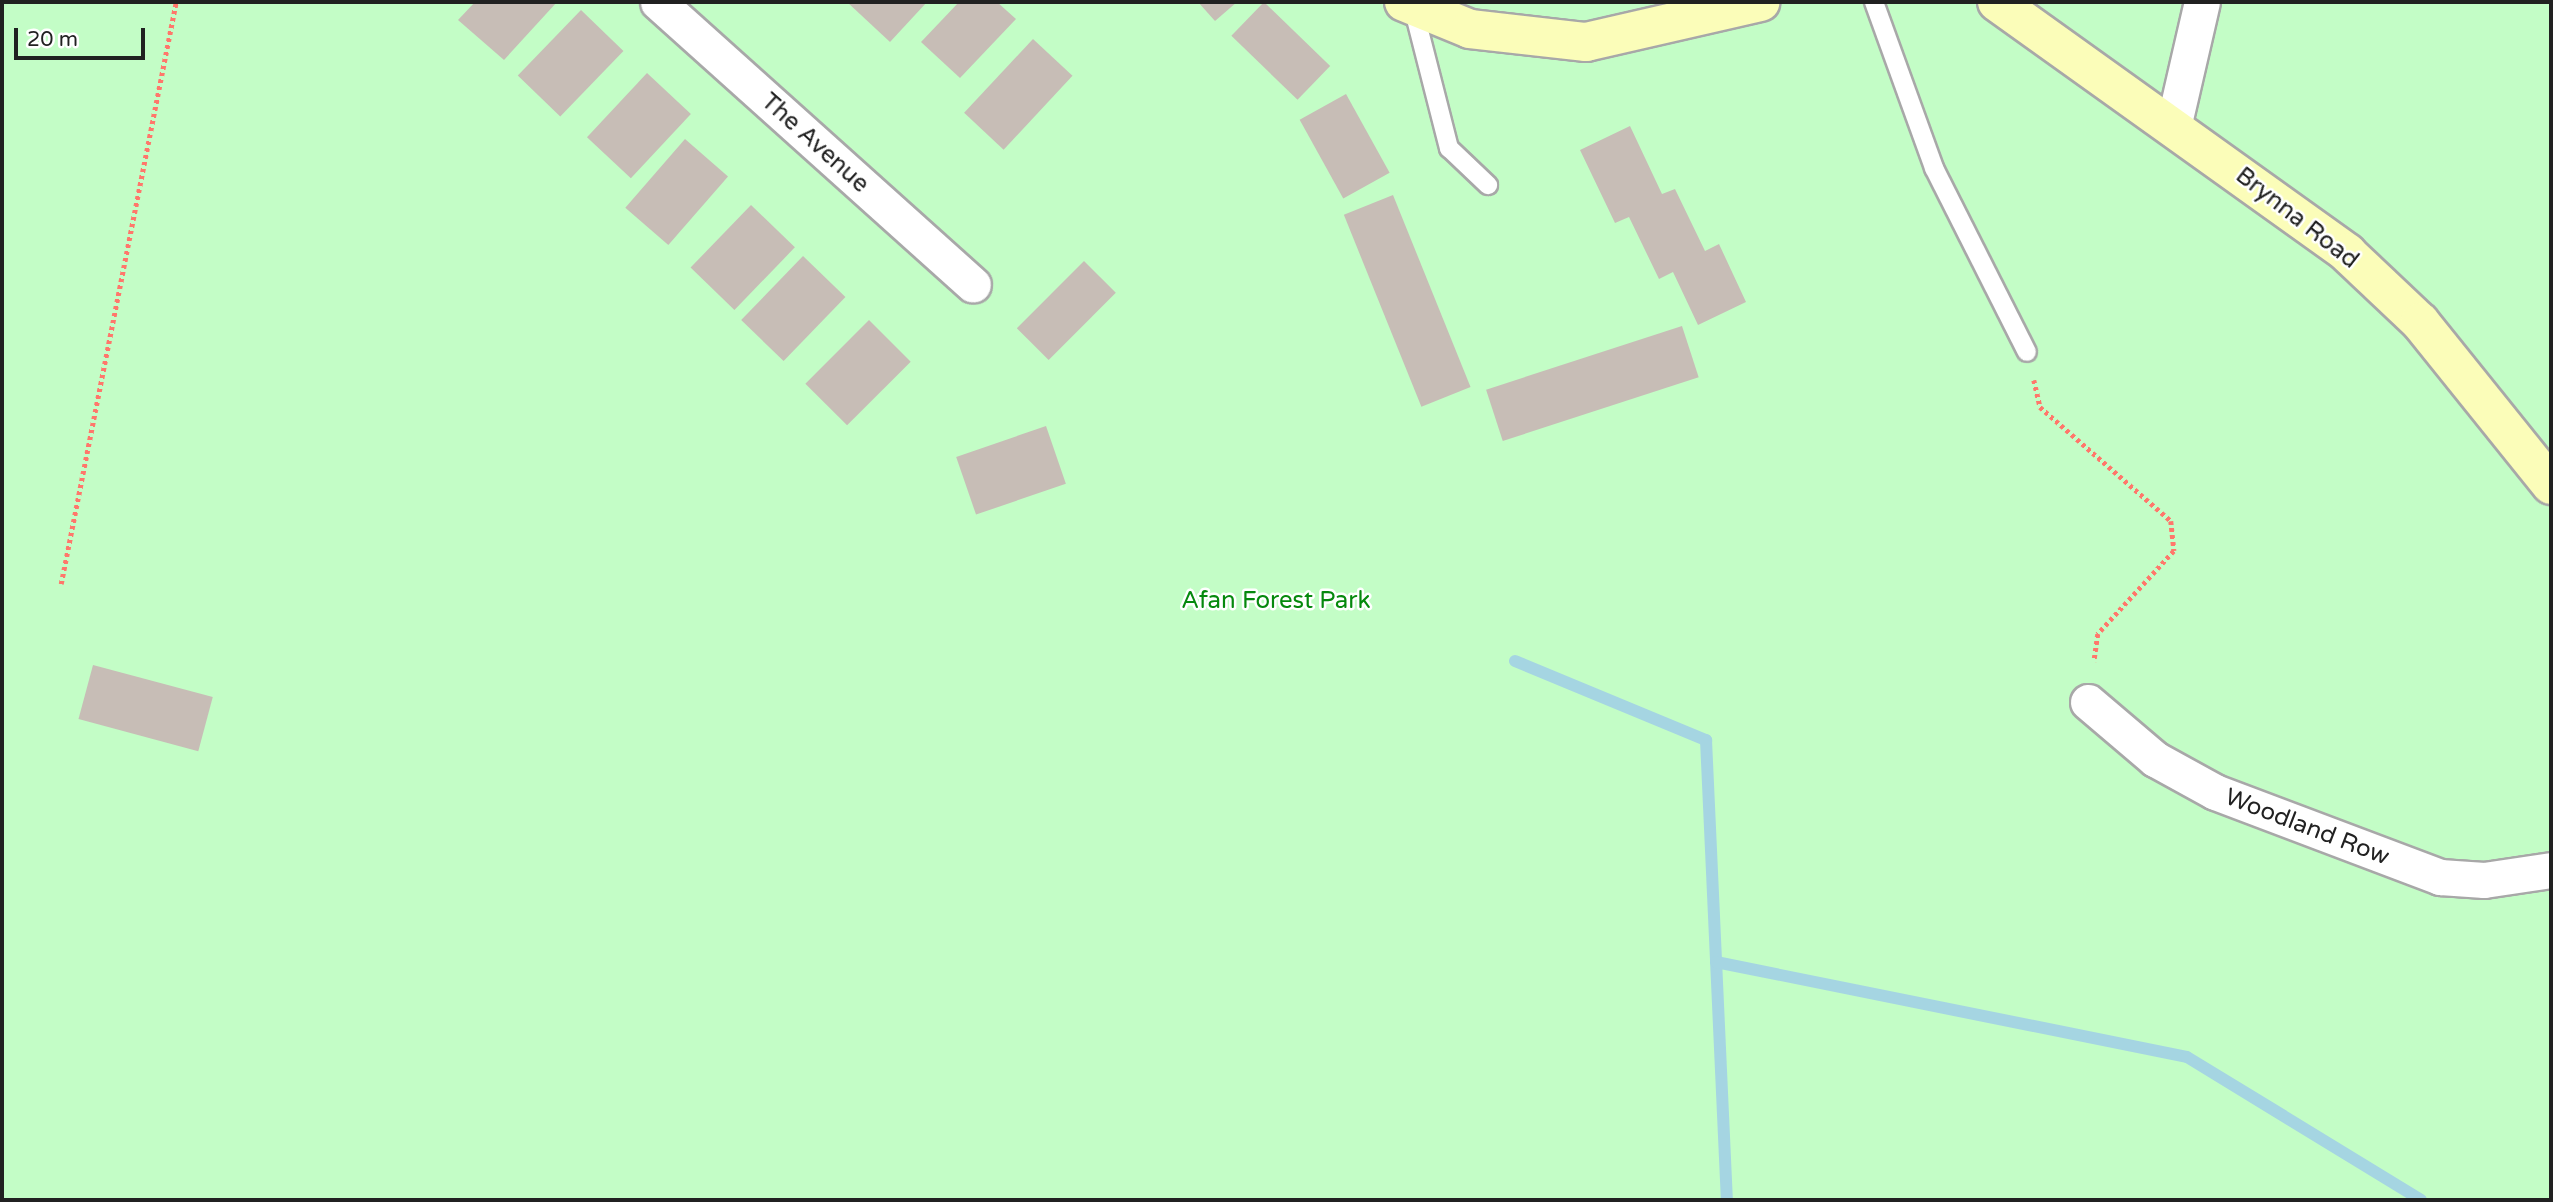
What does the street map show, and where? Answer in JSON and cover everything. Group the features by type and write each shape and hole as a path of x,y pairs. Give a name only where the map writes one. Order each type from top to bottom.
{"street":[{"name":"The Avenue","path":"658,2 973,285"},
{"path":"1408,4 1470,29 1586,41 1759,2"},
{"name":"Brynna Road","path":"1997,2 2174,123 2347,253 2420,322 2551,485"},
{"path":"2174,123 2202,2"},
{"name":"Woodland Row","path":"2088,702 2155,759 2215,792 2440,877 2484,880 2551,870"}],"lane":[{"path":"1874,2 1934,168 2028,352"},
{"path":"1408,4 1449,148 1488,185"}],"path":[{"path":"61,584 176,2"},
{"path":"2028,352 2040,407 2171,521 2174,551 2098,634 2088,702"}],"green space":[{"name":"Afan Forest Park","path":"2,2 2551,2 2551,1200 2,1200"}],"building":[{"path":"475,2 557,2 504,60 458,20"},
{"path":"847,2 927,2 890,42"},
{"path":"959,2 997,2 1016,19 960,78 921,42"},
{"path":"1198,2 1237,2 1215,21"},
{"path":"1264,2 1330,66 1298,100 1231,36"},
{"path":"581,10 623,51 560,116 518,75"},
{"path":"1033,39 1072,76 1004,150 964,113"},
{"path":"647,73 691,114 631,178 587,137"},
{"path":"1346,94 1390,173 1343,198 1300,120"},
{"path":"1630,126 1662,194 1675,189 1705,251 1719,244 1746,302 1698,325 1673,272 1659,279 1629,217 1615,223 1580,150"},
{"path":"685,139 728,176 668,245 625,208"},
{"path":"1393,195 1471,387 1421,407 1344,215"},
{"path":"751,205 795,247 734,310 691,268"},
{"path":"803,256 845,297 784,361 741,320"},
{"path":"1084,261 1116,293 1049,360 1017,328"},
{"path":"869,320 911,362 847,425 805,384"},
{"path":"1682,326 1699,377 1503,441 1486,390"},
{"path":"1046,426 1066,484 976,515 956,457"},
{"path":"93,665 213,697 198,751 79,719"}],"waterway":[{"path":"1515,661 1706,740 1727,1200"},
{"path":"1716,962 2187,1057 2421,1200"}]}
